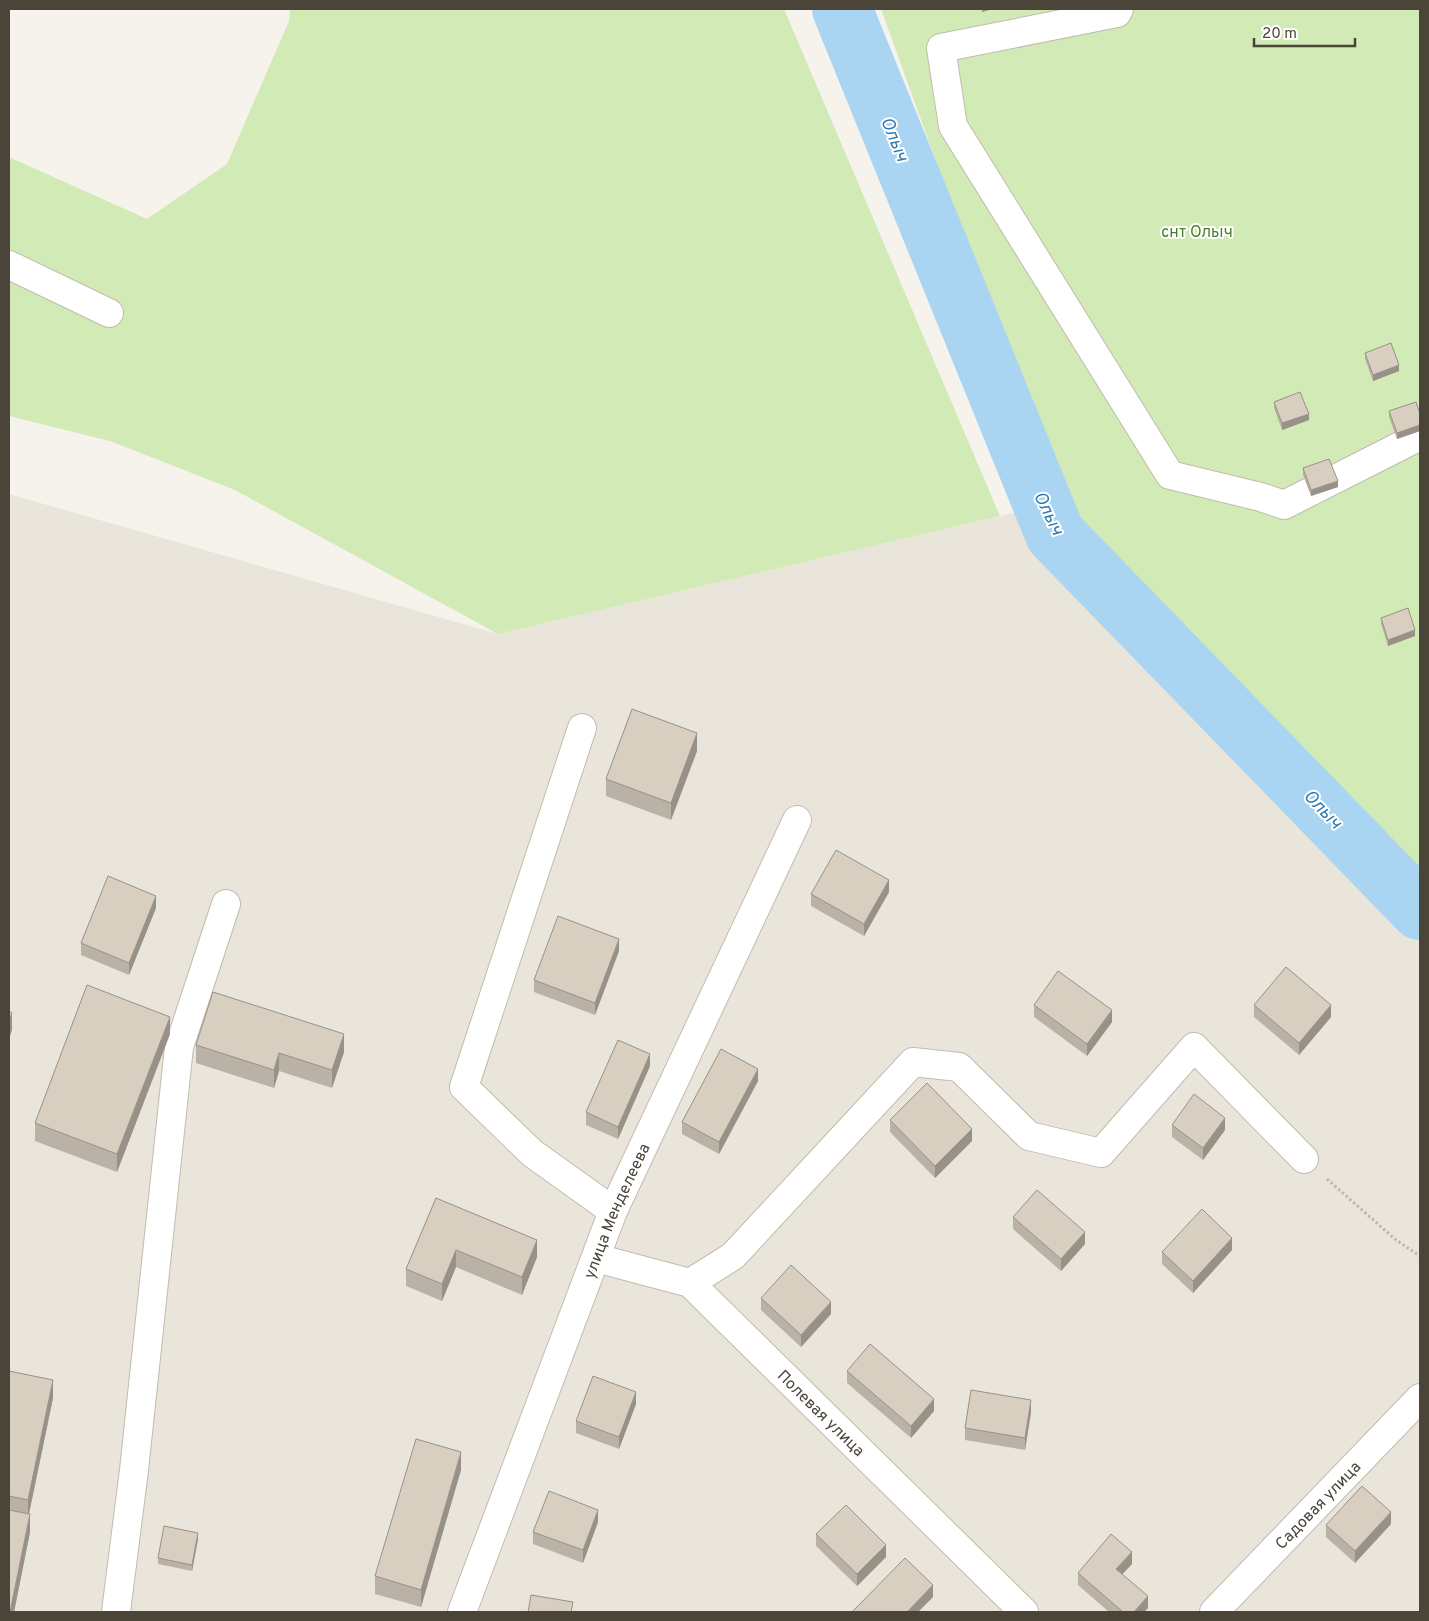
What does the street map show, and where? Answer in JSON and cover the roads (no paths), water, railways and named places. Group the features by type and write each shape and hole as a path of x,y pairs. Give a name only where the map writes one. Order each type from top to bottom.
{"street":[{"path":"1119,9 1117,13 941,48 954,126 1170,475 1261,497 1284,505 1420,436"},
{"path":"9,265 109,313"},
{"path":"582,728 464,1087 532,1153 613,1212"},
{"name":"улица Менделеева","path":"462,1612 613,1212 797,820"},
{"path":"116,1612 134,1470 179,1046 226,904"},
{"path":"690,1283 733,1256 913,1062 959,1067 1029,1136 1101,1153 1194,1047 1304,1159"},
{"name":"Полевая улица","path":"596,1258 690,1283 1024,1612"},
{"name":"Садовая улица","path":"1214,1612 1420,1398"}],"waterway":[{"name":"Олыч","path":"842,9 1055,534 1420,910"}],"park label":[{"name":"снт Олыч","path":"1197,231"}]}
